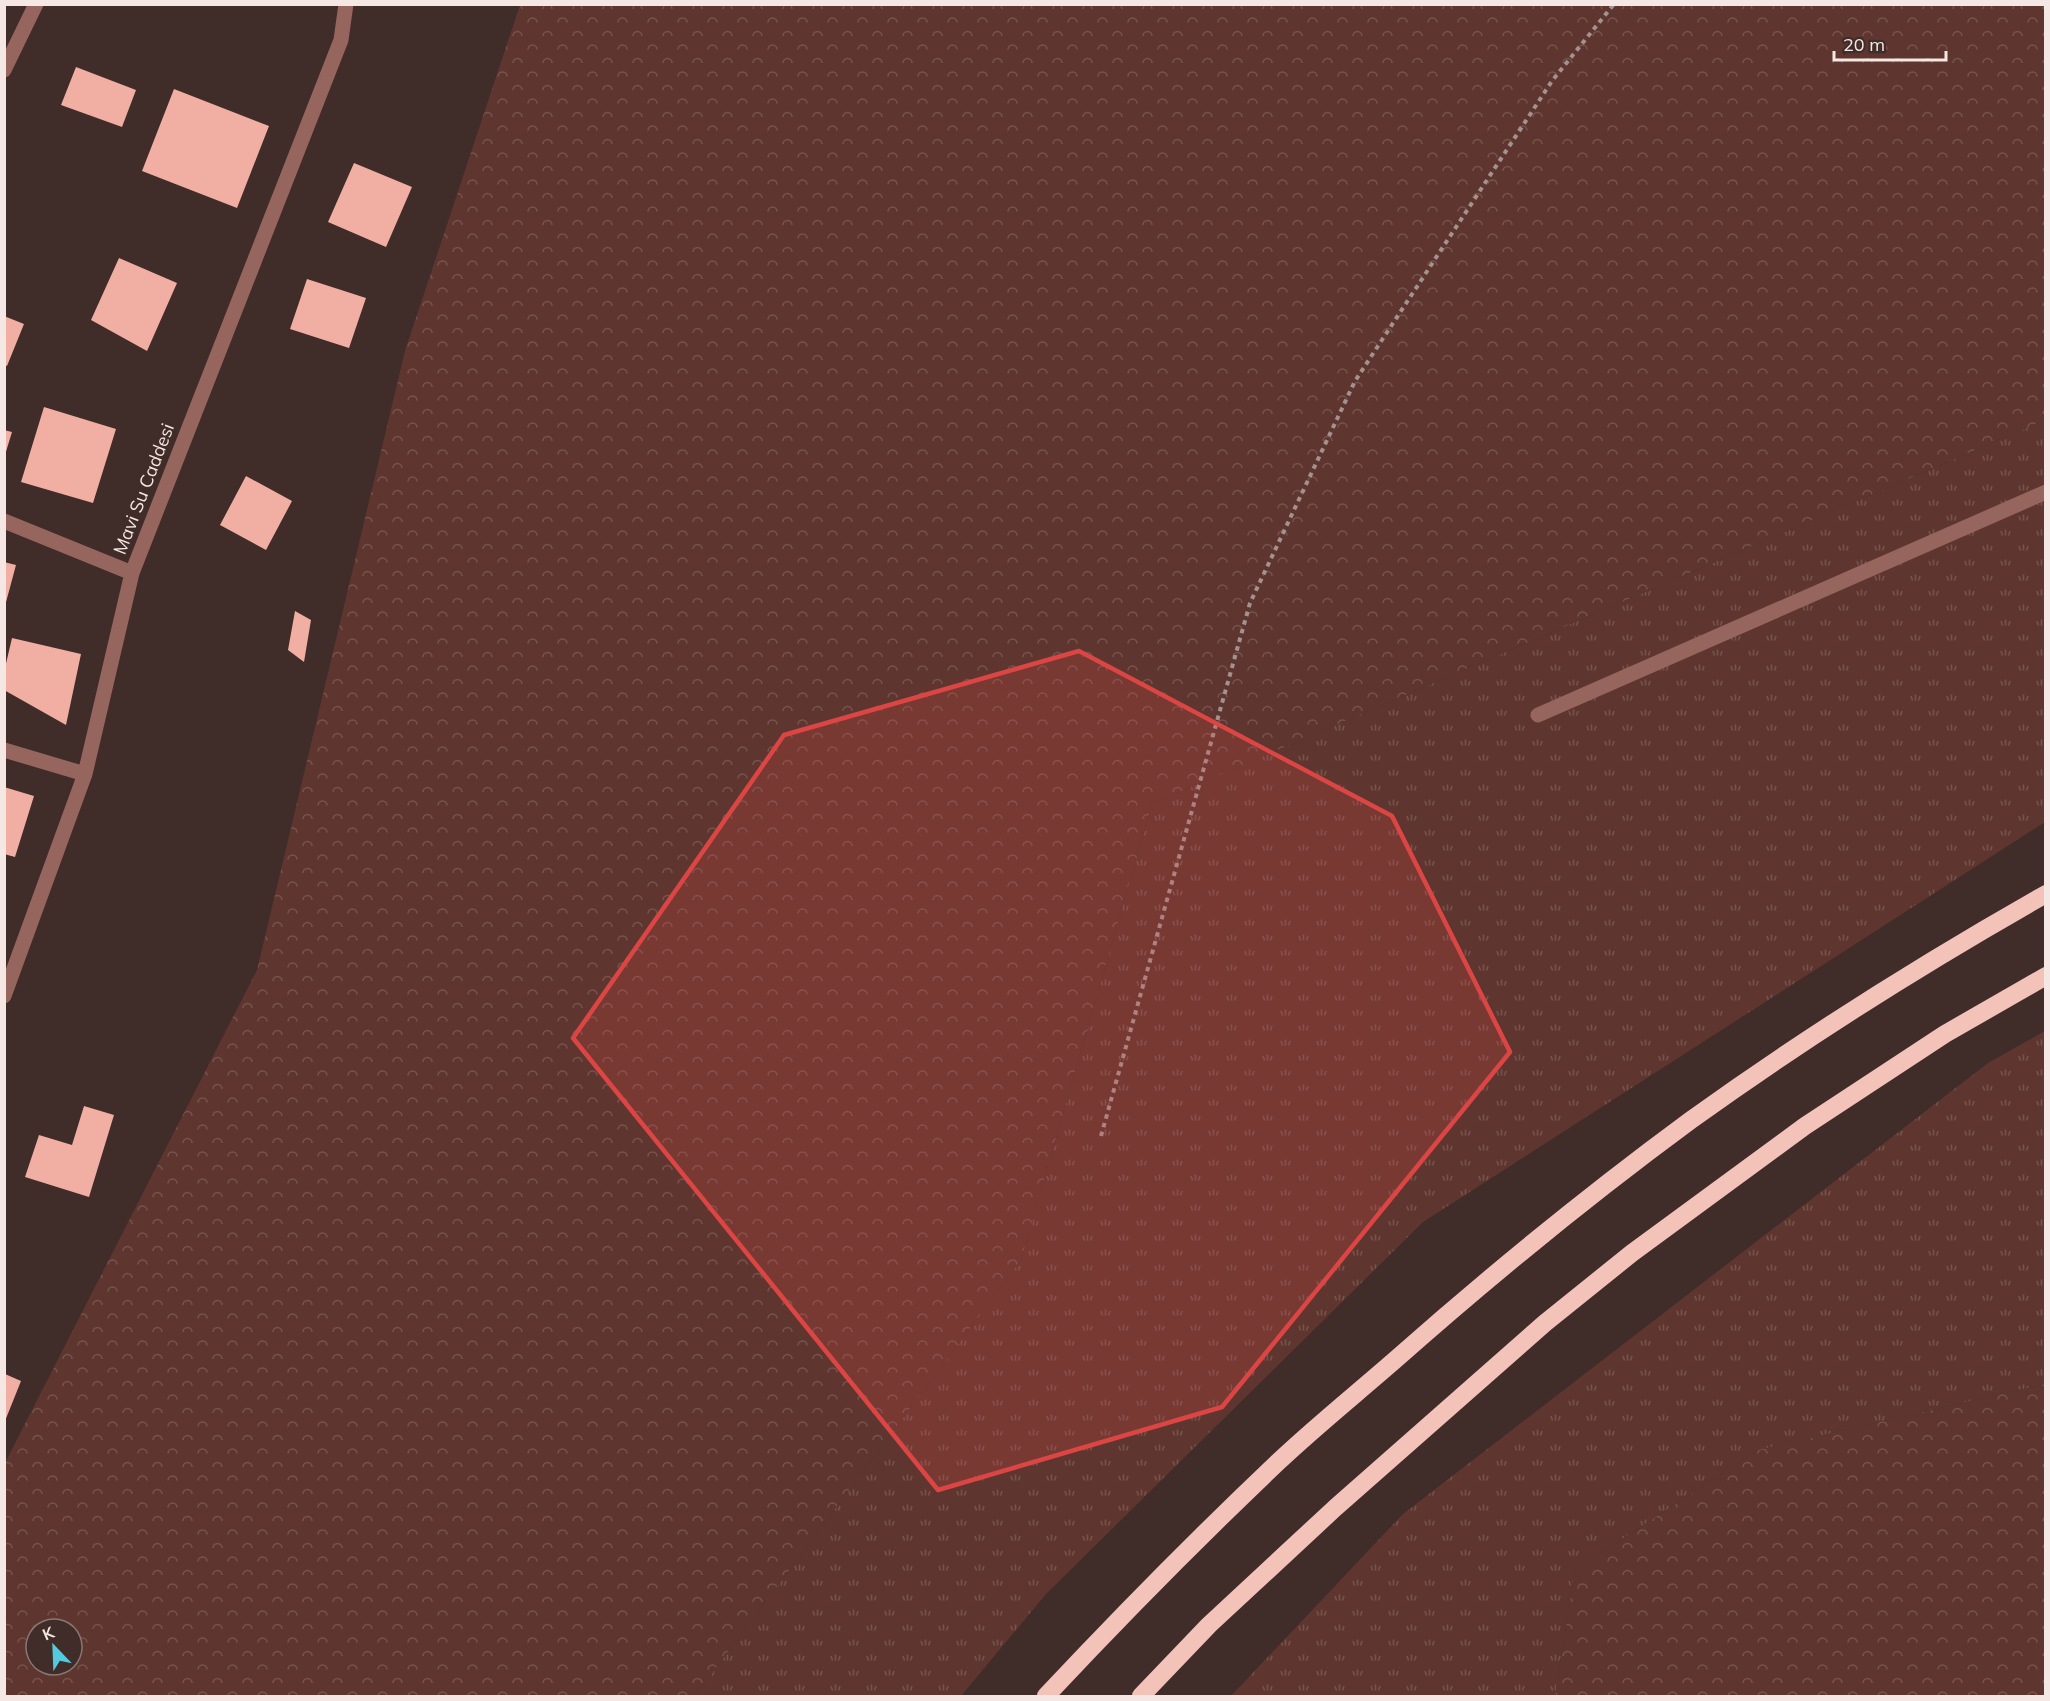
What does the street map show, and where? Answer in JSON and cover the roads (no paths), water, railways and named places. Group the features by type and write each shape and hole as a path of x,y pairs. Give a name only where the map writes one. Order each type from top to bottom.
{"highway":[{"path":"1046,1696 1131,1606 1280,1460 1553,1227 1691,1120 1815,1035 1943,953 2046,894"},
{"path":"1141,1696 1209,1625 1335,1508 1536,1330 1632,1253 1805,1126 1945,1034 2046,976"}],"street":[{"path":"4,70 36,4"},
{"name":"Mavi Su Caddesi","path":"4,996 85,774 132,573 341,40 346,4"},
{"path":"1538,715 2046,492"},
{"path":"4,521 132,573"},
{"path":"4,750 85,774"}]}
